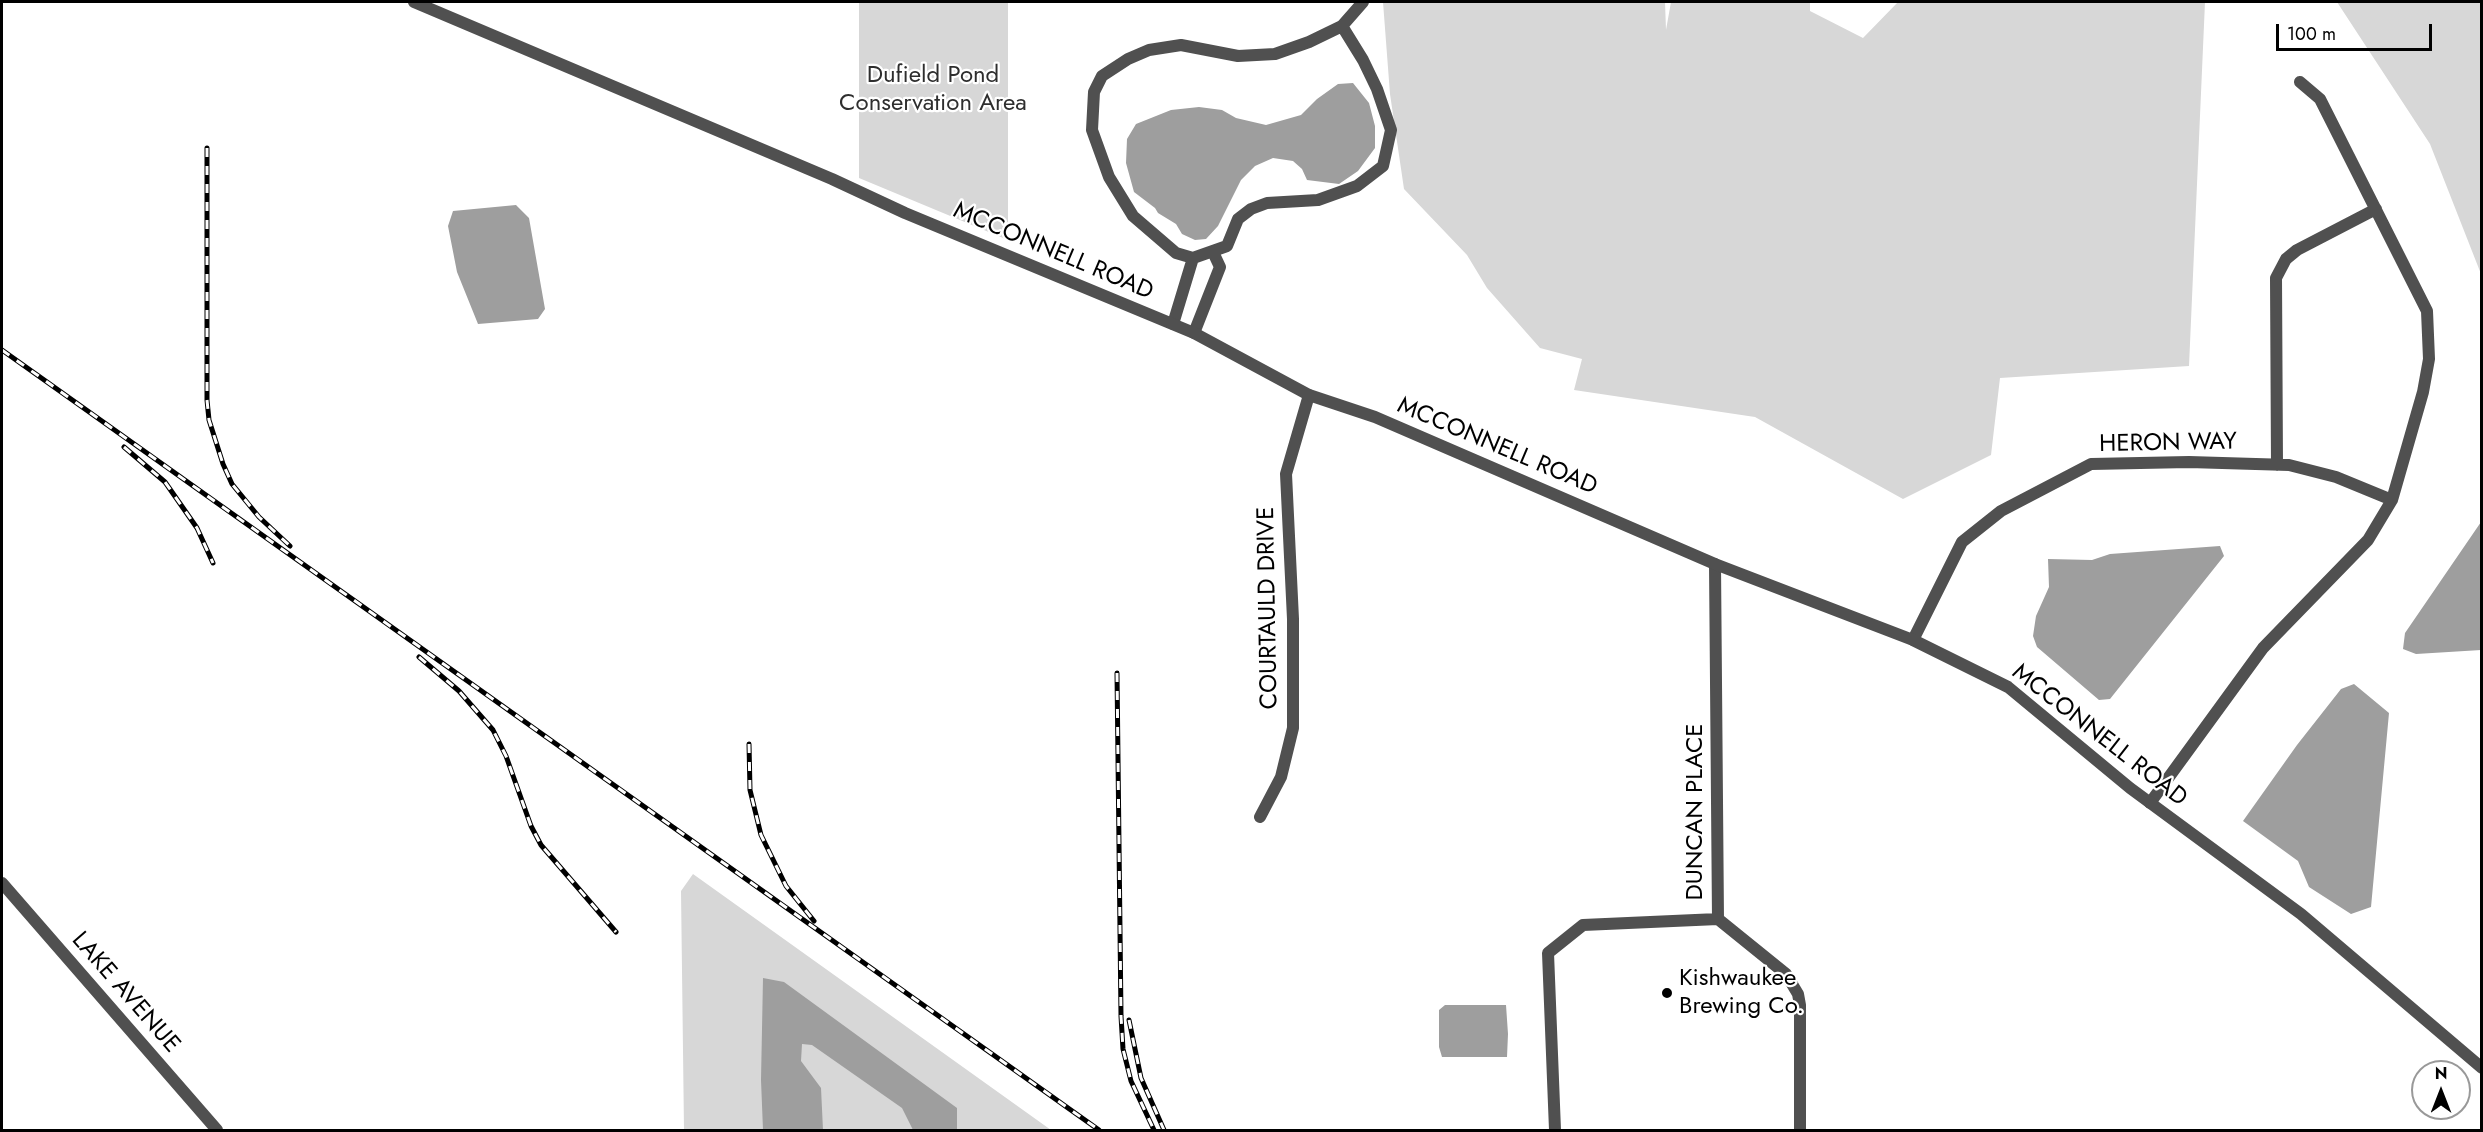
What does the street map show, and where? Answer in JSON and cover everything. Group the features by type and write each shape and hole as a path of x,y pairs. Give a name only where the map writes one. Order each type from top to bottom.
{"street":[{"name":"MCCONNELL ROAD","path":"414,2 832,179 913,216 1194,333 1309,395 1375,417 1715,564 1913,640 2008,687 2150,803 2301,914 2481,1068"},
{"path":"1342,26 1372,79 1391,130 1383,166 1357,186 1318,200 1267,203 1251,209 1238,219 1227,246 1193,258 1176,253 1133,216 1109,177 1092,130 1094,92 1102,76 1128,59 1149,50 1181,45 1238,56 1275,54 1342,26 1363,2"},
{"path":"2150,803 2263,648 2368,540 2391,500 2423,392 2429,359 2427,310 2320,99 2300,82"},
{"path":"2277,465 2276,278 2286,260 2297,250 2376,209"},
{"path":"1194,333 1220,267 1213,252"},
{"path":"1173,324 1193,258"},
{"name":"COURTAULD DRIVE","path":"1260,817 1281,777 1293,728 1293,624 1286,474 1309,395"},
{"name":"HERON WAY","path":"1913,640 1962,542 2001,511 2091,464 2189,462 2289,465 2336,477 2391,500"},
{"name":"DUNCAN PLACE","path":"1715,564 1718,920 1786,974 1798,994 1800,1005 1800,1131"},
{"name":"LAKE AVENUE","path":"2,884 217,1131"},
{"path":"1555,1131 1548,953 1583,925 1718,920"}],"green space":[{"name":"Dufield Pond Conservation Area","path":"859,2 1008,2 1008,240 859,178"},
{"path":"1383,2 1665,2 1666,30 1671,2 1810,2 1810,11 1863,38 1898,2 2205,2 2189,366 2000,378 1991,455 1903,499 1755,417 1574,390 1582,359 1540,348 1487,288 1467,255 1404,189 1390,94"},
{"path":"2337,2 2481,2 2481,274 2430,144"},
{"path":"693,874 1051,1130 684,1130 681,891"}],"shaded area":[{"path":"1353,83 1369,103 1375,126 1375,148 1358,171 1339,184 1307,180 1302,169 1293,161 1273,158 1255,166 1241,180 1218,226 1206,239 1195,240 1182,234 1176,224 1158,213 1134,192 1126,163 1127,139 1136,124 1171,110 1199,107 1222,110 1236,118 1266,125 1301,115 1317,99 1338,84"},
{"path":"516,205 529,218 545,309 538,319 478,324 457,272 448,226 453,211"},
{"path":"2481,522 2481,650 2416,654 2403,649 2405,633"},
{"path":"2220,546 2224,556 2110,699 2099,700 2037,647 2033,636 2036,616 2049,587 2048,559 2092,560 2110,554"},
{"path":"2354,684 2389,713 2371,907 2351,914 2309,887 2298,861 2243,821 2297,745 2341,689"},
{"path":"763,978 784,982 957,1108 957,1130 913,1130 902,1108 812,1045 802,1044 801,1061 821,1088 823,1130 763,1130 761,1080"},
{"path":"1445,1005 1506,1005 1507,1057 1442,1057 1439,1047 1439,1010"}],"railway":[{"path":"207,148 207,400 209,420 232,484 259,517 290,546"},
{"path":"2,350 1099,1130"},
{"path":"124,447 165,482 197,528 213,563"},
{"path":"419,657 459,691 493,730 506,756 531,826 541,845 616,932"},
{"path":"1117,673 1123,1049 1131,1081 1154,1130"},
{"path":"749,744 750,790 761,835 786,886 814,921"},
{"path":"1129,1020 1141,1078 1164,1130"}],"place":[{"name":"Kishwaukee Brewing Co.","path":"1667,993"}]}
